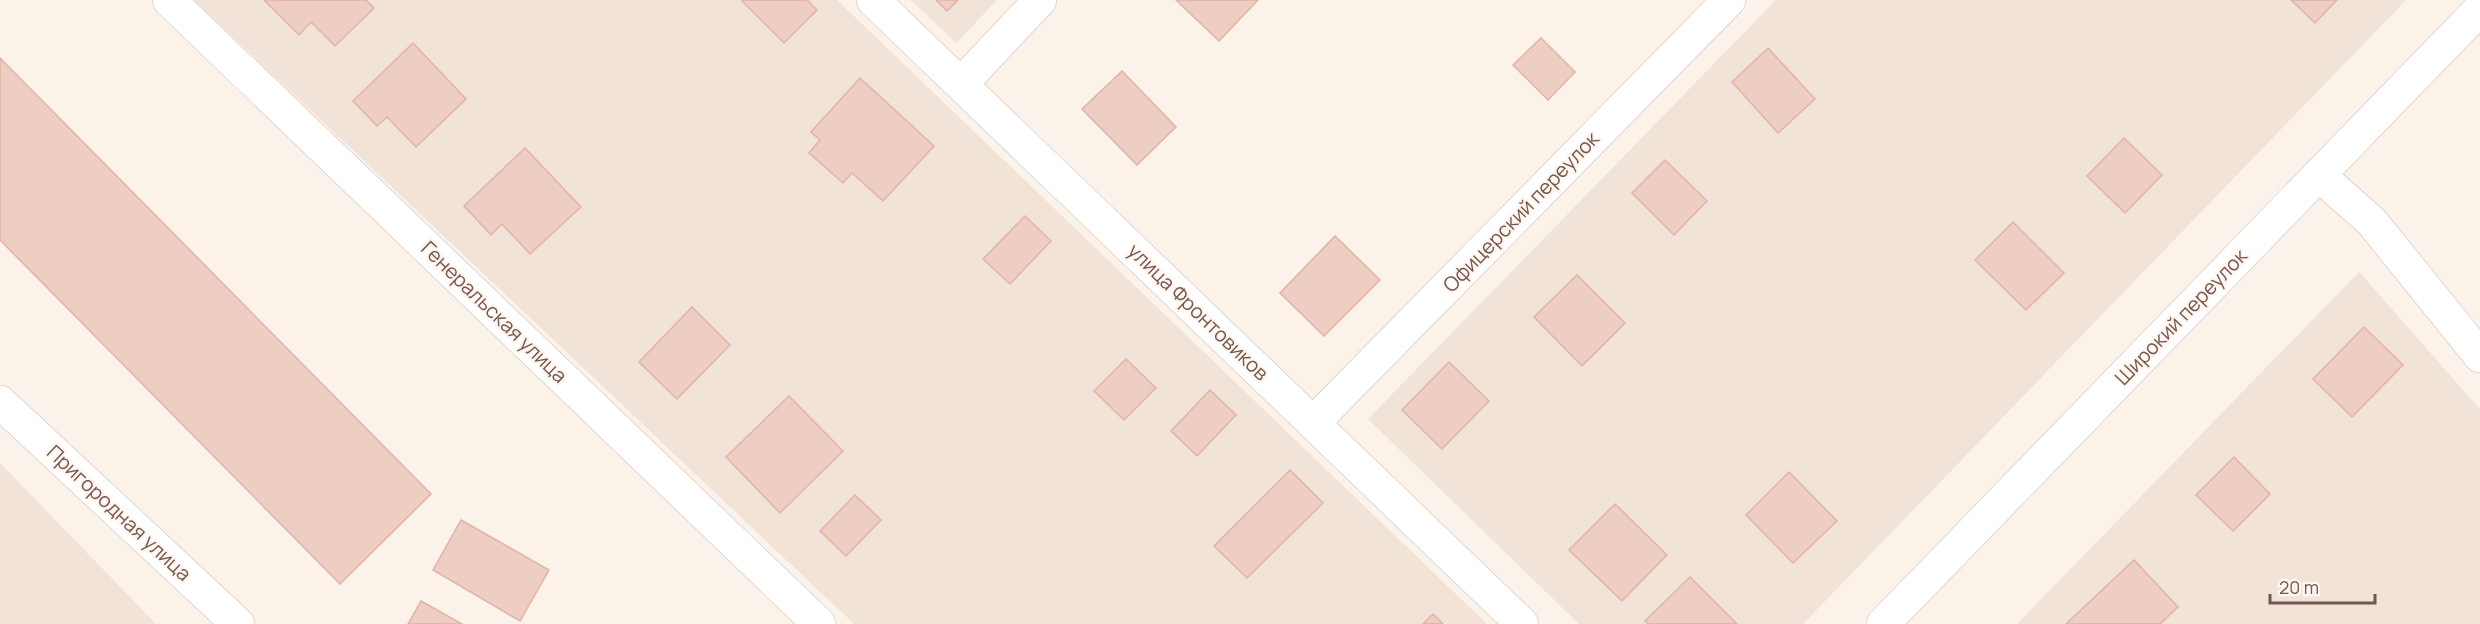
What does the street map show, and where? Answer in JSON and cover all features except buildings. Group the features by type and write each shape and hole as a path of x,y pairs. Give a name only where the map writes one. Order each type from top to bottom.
{"street":[{"name":"Генеральская улица","path":"169,0 819,624"},
{"name":"улица Фронтовиков","path":"873,0 1522,624"},
{"path":"961,84 1040,0"},
{"name":"Офицерский переулок","path":"1314,423 1729,0"},
{"name":"Широкий переулок","path":"1883,624 2319,175 2475,7"},
{"path":"2319,175 2372,222 2480,356"},
{"name":"Пригородная улица","path":"0,402 238,624"}],"shaded area":[{"path":"194,0 837,0 1487,624 854,624"},
{"path":"911,0 997,0 956,43"},
{"path":"1776,0 2406,0 1803,624 1579,624 1368,419"},
{"path":"2359,272 2480,409 2480,624 2017,624"},
{"path":"0,463 156,624 0,624"}]}
